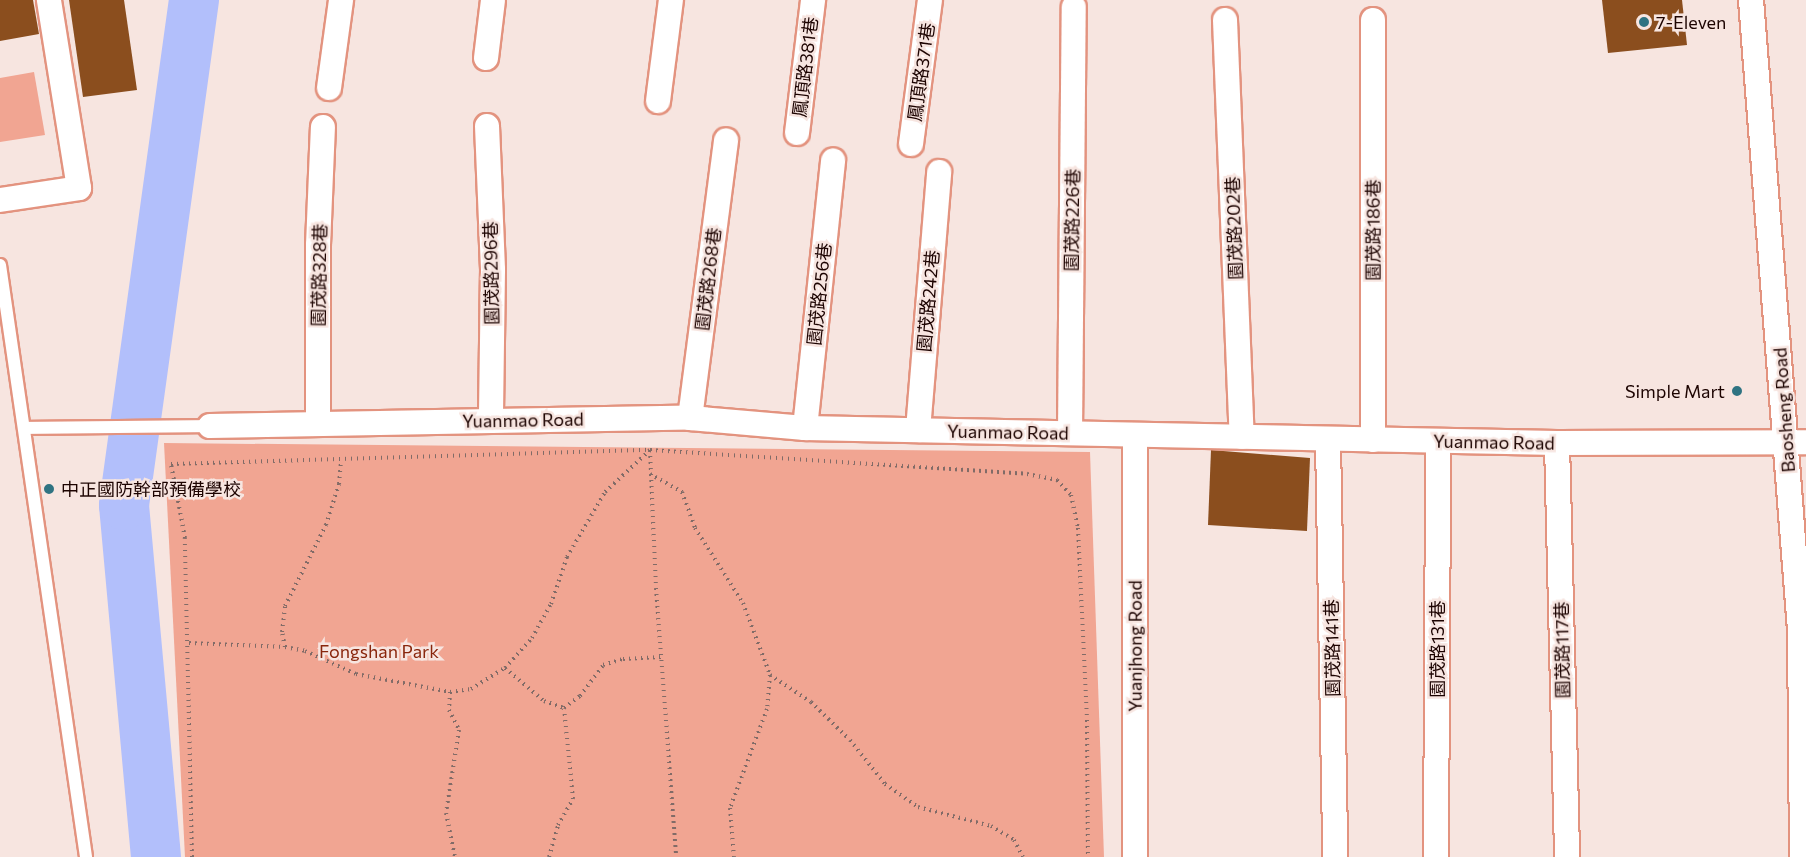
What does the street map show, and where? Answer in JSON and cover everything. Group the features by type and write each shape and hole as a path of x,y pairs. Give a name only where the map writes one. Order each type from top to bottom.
{"street":[{"path":"0,200 79,188 49,0"},
{"path":"329,88 341,0"},
{"path":"486,58 493,0"},
{"path":"658,101 671,0"},
{"name":"鳳頂路381巷","path":"797,134 813,0"},
{"name":"鳳頂路371巷","path":"911,144 930,0"},
{"name":"Baosheng Road","path":"1751,0 1796,443 1802,857"},
{"name":"園茂路226巷","path":"1070,433 1074,7"},
{"name":"園茂路202巷","path":"1225,20 1242,437"},
{"name":"園茂路186巷","path":"1373,20 1373,440"},
{"name":"園茂路296巷","path":"487,126 493,270 491,421"},
{"name":"園茂路328巷","path":"318,424 318,245 323,127"},
{"name":"園茂路268巷","path":"690,418 726,140"},
{"name":"園茂路256巷","path":"805,428 833,160"},
{"name":"園茂路242巷","path":"918,430 939,172"},
{"name":"Yuanmao Road","path":"210,426 690,418 805,428 1557,443 1796,443"},
{"name":"Yuanjhong Road","path":"1135,435 1135,857"},
{"name":"園茂路141巷","path":"1328,439 1335,857"},
{"name":"園茂路131巷","path":"1436,857 1438,441"},
{"name":"園茂路117巷","path":"1557,443 1567,857"}],"lane":[{"path":"0,265 86,857"},
{"path":"24,428 164,429 210,426"}],"path":[{"path":"650,450 661,657 676,857"},
{"path":"189,643 285,647 305,651 356,674 450,692 471,689 505,668 532,638 551,604 567,557 605,492 650,450"},
{"path":"192,857 185,538 171,464 650,450 1027,474 1057,480 1071,495 1077,528 1087,720 1088,857"},
{"path":"285,647 282,632 285,606 326,525 339,484 341,459"},
{"path":"650,474 682,492 695,528 743,603 770,675 767,709 730,808 735,857"},
{"path":"564,708 580,696 603,665 623,659 661,657"},
{"path":"505,668 544,700 564,708"},
{"path":"770,675 811,702 850,740 885,783 918,807 991,826 1014,840 1023,857"},
{"path":"450,692 449,710 459,730 446,813 455,857"},
{"path":"549,857 558,825 573,799 564,708"}],"green space":[{"path":"34,72 45,135 0,142 0,78"},
{"name":"Fongshan Park","path":"164,443 1090,452 1104,857 185,857"}],"building":[{"path":"0,0 33,0 39,34 0,41"},
{"path":"69,0 124,0 137,90 83,97"},
{"name":"7-Eleven","path":"1602,0 1682,0 1687,45 1608,53"},
{"path":"1211,450 1310,458 1307,531 1208,525"}],"waterway":[{"path":"156,857 124,505 194,0"}],"place":[{"name":"7-Eleven","path":"1644,22"},
{"name":"Simple Mart","path":"1737,391"},
{"name":"中正國防幹部預備學校","path":"49,489"}]}
